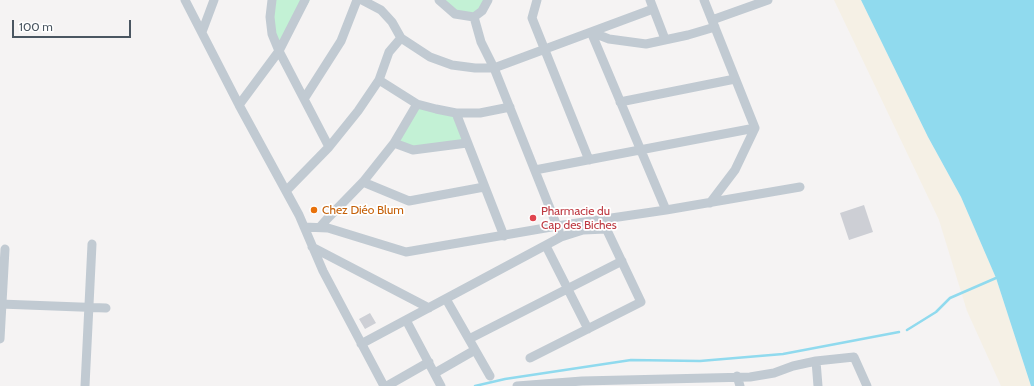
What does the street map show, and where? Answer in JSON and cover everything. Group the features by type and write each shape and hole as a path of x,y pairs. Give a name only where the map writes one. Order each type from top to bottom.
{"street":[{"path":"185,0 239,105 299,215 312,247 361,344 385,386 429,362"},
{"path":"202,32 214,0"},
{"path":"272,0 270,17 272,34 279,51 329,147"},
{"path":"239,105 279,51 305,0"},
{"path":"304,99 341,41 357,0"},
{"path":"362,0 382,10 392,22 400,38 430,57 452,65 494,68 653,9"},
{"path":"439,0 455,14 474,17 482,11 488,0"},
{"path":"537,0 532,18 589,160"},
{"path":"650,0 665,39"},
{"path":"704,0 755,128 735,170 710,203"},
{"path":"591,32 608,39 646,44 688,35 768,0"},
{"path":"474,17 481,42 494,68 562,237"},
{"path":"591,32 666,210"},
{"path":"286,191 329,147 358,110 379,80 389,52 400,38"},
{"path":"620,102 735,79"},
{"path":"379,80 417,104 456,113 480,113 510,107"},
{"path":"320,227 363,182 394,143 417,104"},
{"path":"456,113 504,236"},
{"path":"535,170 755,128"},
{"path":"394,143 412,150 467,143"},
{"path":"363,182 409,201 484,187"},
{"path":"304,227 328,228 406,252 800,187"},
{"path":"530,358 641,302 602,220"},
{"path":"361,344 562,237 583,230 606,229"},
{"path":"85,386 92,244"},
{"path":"546,246 588,329"},
{"path":"312,247 429,308"},
{"path":"0,339 5,249"},
{"path":"469,338 622,261"},
{"path":"446,299 490,376"},
{"path":"1,304 106,308"},
{"path":"406,320 441,386"},
{"path":"434,373 475,350"},
{"path":"517,386 669,383 774,373 793,366 816,361 854,357 867,386"},
{"path":"816,361 818,386"},
{"path":"737,376 740,386"}],"green space":[{"path":"274,0 310,0 281,51 273,33"},
{"path":"438,0 486,0 474,16 455,13"},
{"path":"418,105 457,114 465,140 413,148 395,143"}],"sand":[{"path":"834,0 861,0 928,137 961,197 996,278 1031,386 1001,386 967,311 939,220"}],"water":[{"path":"861,0 1034,0 1034,386 1031,386 996,278 961,197 928,137"}],"building":[{"path":"864,205 873,232 849,240 840,213"},
{"path":"370,313 376,323 365,329 359,319"}],"waterway":[{"path":"907,330 936,312 950,298 996,278"},
{"path":"475,386 505,379 631,360 700,361 783,354 899,332"}],"place":[{"name":"Chez Diéo Blum","path":"314,210"},
{"name":"Pharmacie du Cap des Biches","path":"533,218"}]}
